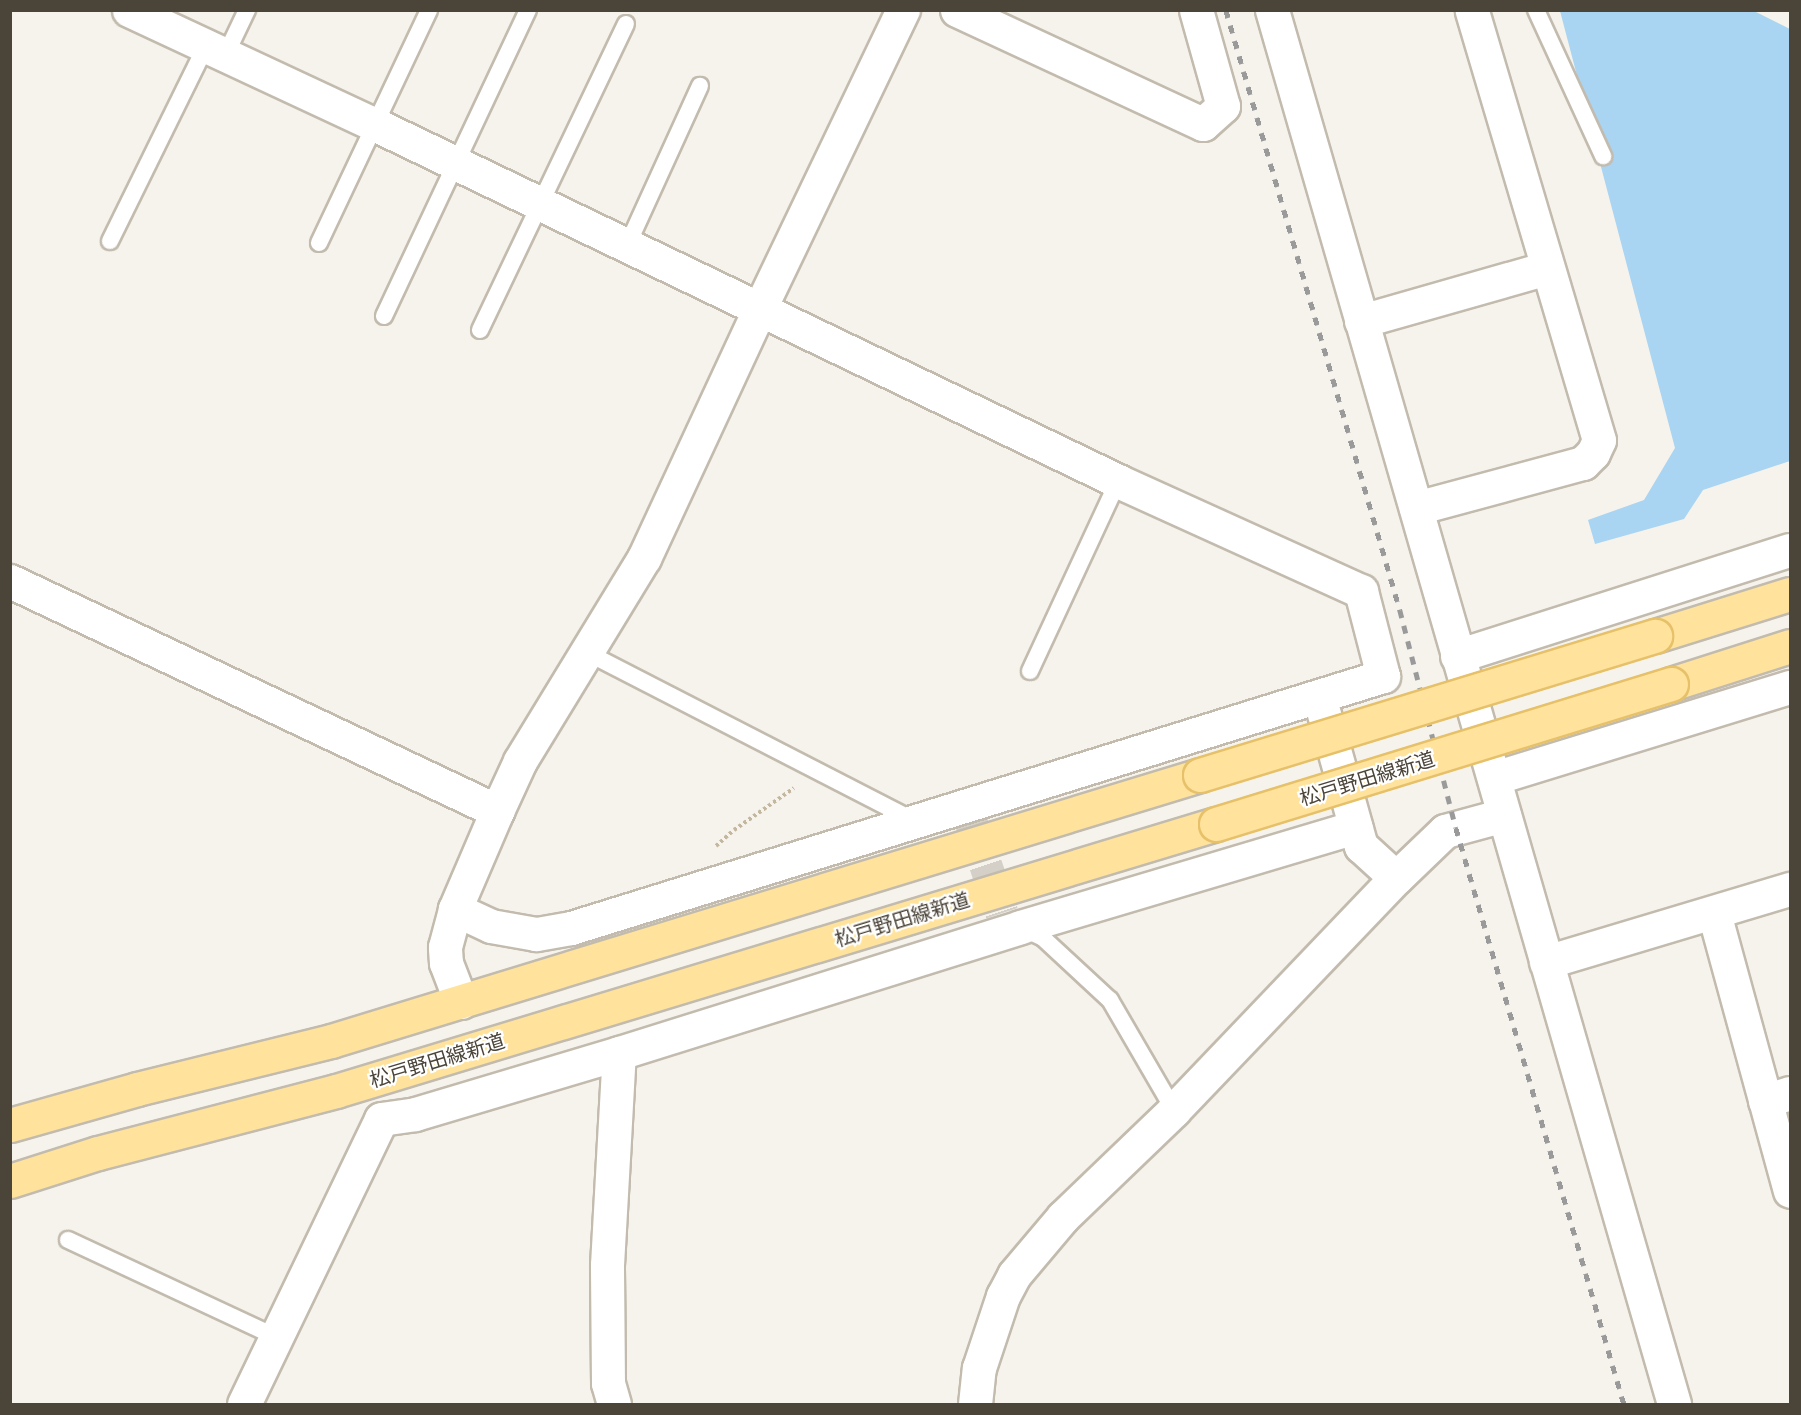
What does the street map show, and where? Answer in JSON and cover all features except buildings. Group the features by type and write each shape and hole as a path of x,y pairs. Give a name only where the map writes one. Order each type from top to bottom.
{"main road":[{"path":"10,1125 137,1089 331,1041 1791,594"},
{"name":"松戸野田線新道","path":"10,1181 98,1154 336,1091 1216,824 1791,646"}],"street":[{"path":"129,10 760,308 1118,482 1361,591 1383,676 968,812 916,821 571,928 536,934 491,926 455,909"},
{"path":"461,1002 446,963 445,947 455,909 497,811 520,761 644,558 760,308 903,10"},
{"path":"957,10 1203,124 1223,106 1196,10"},
{"path":"1272,10 1674,1404"},
{"path":"1416,508 1583,463 1593,453 1599,440 1472,10"},
{"path":"1361,321 1547,268"},
{"path":"1457,656 1791,550"},
{"path":"10,581 497,811"},
{"path":"1494,778 1791,687"},
{"path":"1319,696 1361,846 1396,878"},
{"path":"975,1404 979,1368 1003,1296 1014,1275 1063,1217 1174,1110 1396,878 1445,831 1504,815"},
{"path":"244,1404 381,1119 415,1114 619,1053 1010,924 1355,827"},
{"path":"1546,962 1791,889"},
{"path":"1714,913 1778,1097 1791,1191"},
{"path":"614,1404 608,1383 607,1265 619,1053"}],"lane":[{"path":"110,241 216,50 247,10"},
{"path":"319,243 429,10"},
{"path":"384,316 528,10"},
{"path":"1536,10 1603,156"},
{"path":"480,330 542,205 626,24"},
{"path":"627,246 700,86"},
{"path":"1029,671 1118,482"},
{"path":"586,652 916,821"},
{"path":"1010,924 1043,938 1110,1000 1174,1110"},
{"path":"68,1240 276,1337"}],"path":[{"path":"686,891 712,851 734,830 819,770"}],"water":[{"path":"1560,11 1754,11 1790,29 1790,461 1703,490 1684,519 1595,544 1588,520 1644,500 1675,448"}],"tunnel":[{"path":"970,818 1002,913"}],"railway":[{"path":"1226,10 1400,610 1456,828 1624,1404"}]}
